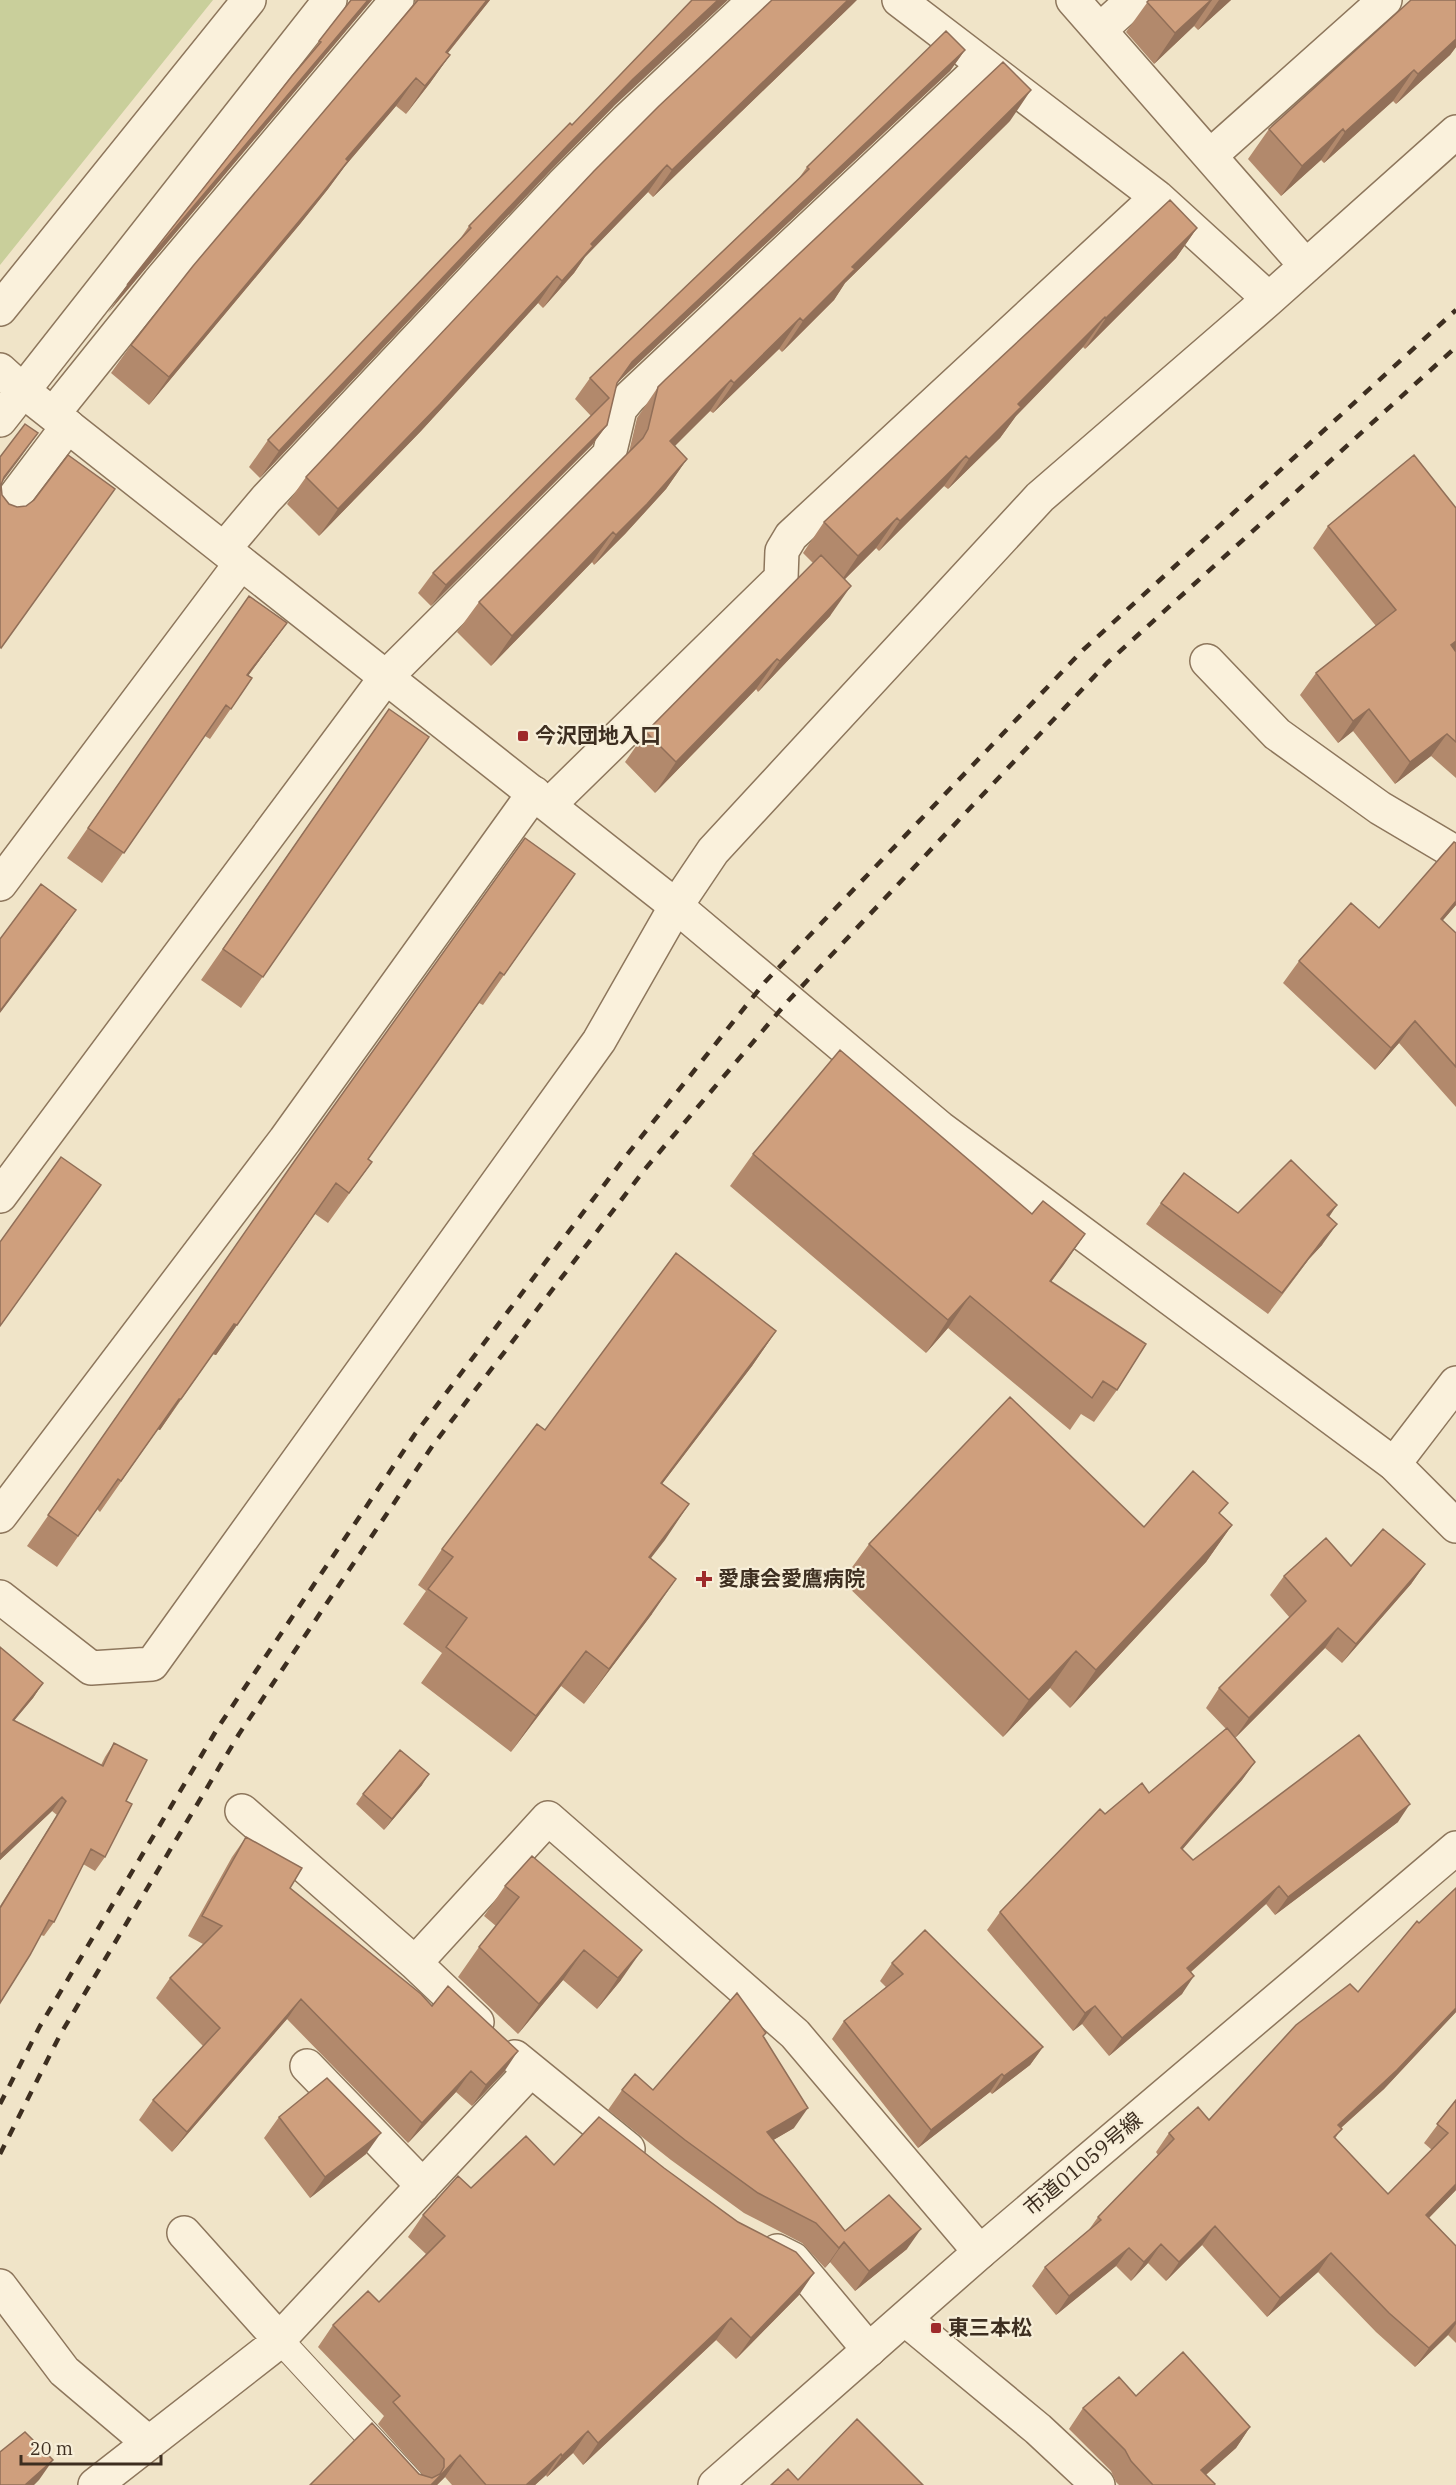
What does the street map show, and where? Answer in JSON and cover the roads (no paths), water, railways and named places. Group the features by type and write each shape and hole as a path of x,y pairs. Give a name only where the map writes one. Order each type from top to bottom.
{"street":[{"path":"0,309 249,0"},
{"path":"0,420 11,380 330,0"},
{"path":"0,516 61,420 159,282 397,0"},
{"path":"0,884 233,556 266,499 562,185 754,0"},
{"path":"899,0 1157,197 1269,299"},
{"path":"1073,0 1306,266"},
{"path":"1100,30 1133,0"},
{"path":"1210,156 1385,0"},
{"path":"0,1196 386,677 609,454 620,409 630,398 984,65"},
{"path":"0,1597 91,1668 152,1664 599,1041 676,906 713,851 1040,497 1269,299 1456,132"},
{"path":"0,1516 541,799 781,578 782,551 791,536 1157,197"},
{"path":"11,380 676,906 940,1128 1394,1464 1456,1526"},
{"path":"1207,661 1277,734 1380,808 1456,853"},
{"path":"1394,1464 1456,1383"},
{"path":"242,1811 415,1964 530,2071 651,2167"},
{"path":"415,1964 548,1818 795,2034 980,2252"},
{"name":"市道01059号線","path":"715,2485 980,2252 1456,1848"},
{"path":"307,2066 423,2186"},
{"path":"95,2485 272,2347 530,2071"},
{"path":"184,2233 279,2339"},
{"path":"754,2239 793,2259 869,2350"},
{"path":"0,2286 63,2371 149,2443"},
{"path":"905,2319 1038,2429 1082,2480"}],"lane":[{"path":"279,2339 414,2485"}],"railway":[{"path":"0,2104 40,2026 219,1726 415,1434 626,1156 765,982 1083,650 1456,310"},
{"path":"0,2154 60,2035 239,1734 433,1445 645,1169 788,1001 1107,663 1456,347"}],"place":[{"name":"今沢団地入口","path":"523,736"},
{"name":"愛康会愛鷹病院","path":"704,1579"},
{"name":"東三本松","path":"936,2328"}]}
